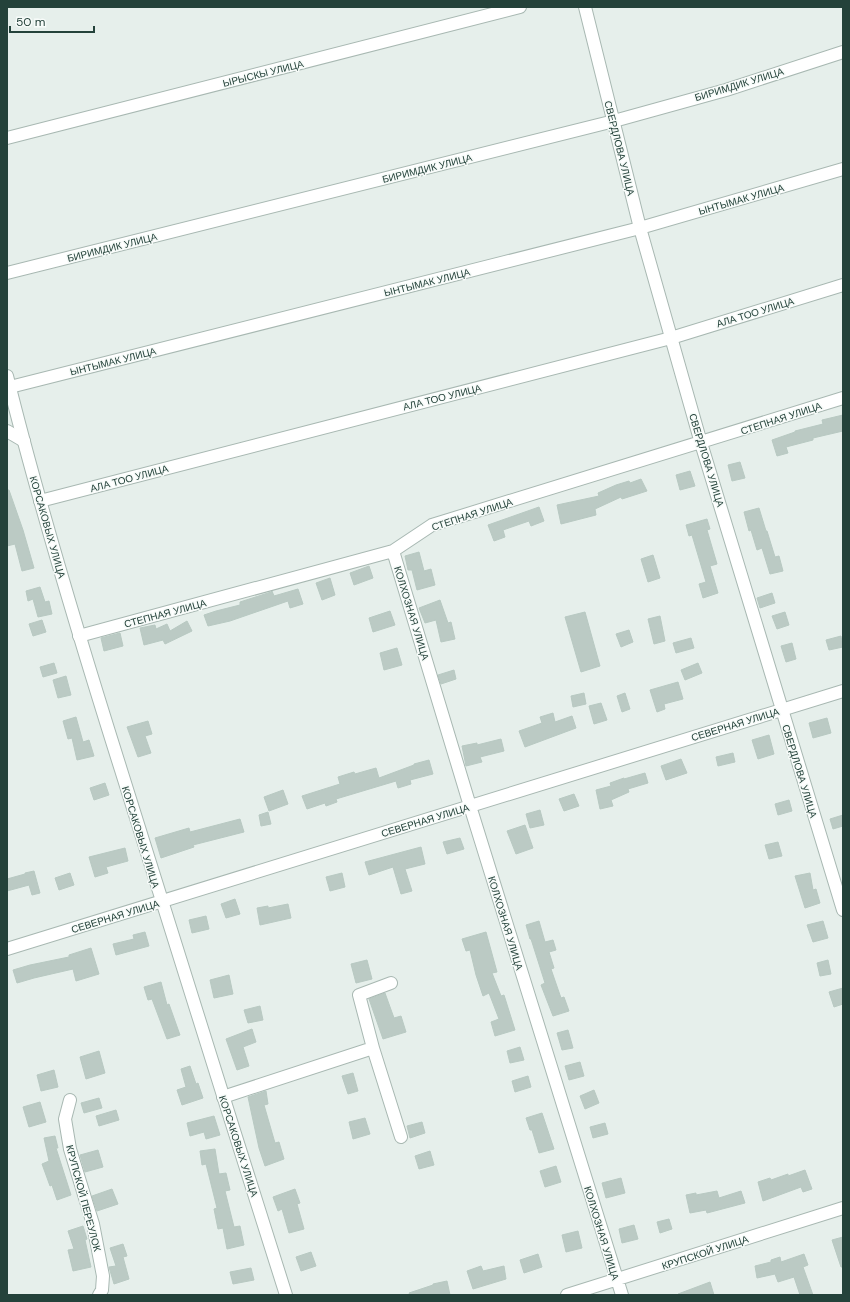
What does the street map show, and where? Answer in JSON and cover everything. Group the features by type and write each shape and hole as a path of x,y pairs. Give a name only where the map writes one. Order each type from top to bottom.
{"street":[{"name":"ЫРЫСКЫ УЛИЦА","path":"7,138 520,7"},
{"name":"СВЕРДЛОВА УЛИЦА","path":"585,7 640,228 671,338 701,443 843,910"},
{"name":"БИРИМДИК УЛИЦА","path":"7,273 614,121 726,90 843,52"},
{"name":"ЫНТЫМАК УЛИЦА","path":"8,382 640,228 843,169"},
{"name":"АЛА ТОО УЛИЦА","path":"40,501 671,338 843,285"},
{"name":"КОРСАКОВЫХ УЛИЦА","path":"8,382 40,501 79,636 286,1295"},
{"name":"СТЕПНАЯ УЛИЦА","path":"79,636 393,551 432,525 843,398"},
{"path":"7,431 24,441"},
{"name":"КОЛХОЗНАЯ УЛИЦА","path":"393,551 470,806 622,1295"},
{"name":"СЕВЕРНАЯ УЛИЦА","path":"7,949 843,691"},
{"path":"391,983 359,995 373,1048 401,1137"},
{"path":"223,1096 373,1048"},
{"name":"КРУПСКОЙ ПЕРЕУЛОК","path":"70,1100 65,1119 70,1149 93,1224 103,1276 102,1290 99,1295"},
{"name":"КРУПСКОЙ УЛИЦА","path":"567,1295 843,1208"}],"building":[{"path":"843,415 843,431 813,438 813,440 786,447 788,453 777,456 772,440 795,431 823,424 822,420"},
{"path":"740,462 745,478 732,481 728,465"},
{"path":"690,471 695,486 680,490 676,475"},
{"path":"641,479 647,491 622,499 621,497 595,509 596,515 561,524 557,505 599,496 598,493 616,485 629,481 630,483"},
{"path":"7,490 9,490 23,530 34,568 22,571 15,544 7,546"},
{"path":"539,507 544,521 531,526 529,521 503,530 505,537 494,541 488,525"},
{"path":"759,508 775,557 779,556 783,571 770,574 762,548 757,550 751,530 749,531 744,512"},
{"path":"707,519 710,529 707,530 717,564 710,566 718,593 703,598 699,584 706,582 692,535 689,536 686,525"},
{"path":"419,552 424,571 431,569 435,585 417,590 412,570 408,570 405,556"},
{"path":"653,555 660,578 648,582 641,559"},
{"path":"369,566 373,578 354,585 350,573"},
{"path":"330,578 335,595 322,600 316,583"},
{"path":"40,587 45,602 49,601 52,614 38,617 33,599 28,601 26,591"},
{"path":"298,589 303,604 290,608 288,601 230,621 208,626 204,615 240,605 240,602 272,591 274,596"},
{"path":"772,593 775,603 760,608 757,598"},
{"path":"440,600 448,623 451,622 455,639 441,642 436,620 425,623 419,608"},
{"path":"390,611 395,625 373,632 369,618"},
{"path":"585,612 600,666 581,672 565,617"},
{"path":"785,612 789,625 777,629 772,616"},
{"path":"660,616 665,641 654,644 648,619"},
{"path":"42,620 46,632 33,636 29,624"},
{"path":"187,621 192,631 165,644 163,640 144,645 140,628 155,625 156,629 167,624 170,631"},
{"path":"629,630 633,642 621,647 616,634"},
{"path":"120,633 123,646 104,651 101,638"},
{"path":"841,636 843,647 829,650 826,640"},
{"path":"691,638 694,648 676,653 673,643"},
{"path":"792,643 796,659 786,662 781,646"},
{"path":"397,648 402,665 384,670 380,653"},
{"path":"54,663 57,673 43,677 40,667"},
{"path":"698,663 702,673 685,680 681,670"},
{"path":"454,670 456,679 441,684 438,675"},
{"path":"66,676 71,695 58,698 53,680"},
{"path":"678,682 683,699 664,704 665,709 657,712 650,690"},
{"path":"584,693 586,704 573,707 571,696"},
{"path":"625,693 630,709 622,712 617,696"},
{"path":"601,703 607,720 594,724 589,706"},
{"path":"553,713 555,722 572,716 576,728 525,747 519,731 542,723 540,717"},
{"path":"76,717 83,742 89,740 94,756 77,760 72,738 68,739 63,721"},
{"path":"827,718 831,733 813,738 809,723"},
{"path":"148,721 152,734 145,736 151,753 138,757 127,727"},
{"path":"769,735 774,754 758,759 752,740"},
{"path":"501,739 504,751 480,757 482,762 466,766 462,746 477,743 477,745"},
{"path":"733,753 735,762 718,766 716,757"},
{"path":"681,759 687,773 666,780 661,766"},
{"path":"429,760 433,774 410,780 411,784 398,788 396,781 336,799 337,802 326,806 325,803 307,809 302,796 340,784 338,777 354,772 355,774 376,768 379,778 414,764"},
{"path":"645,773 648,783 628,789 629,792 611,800 613,806 600,809 596,790 611,786 610,783 624,778"},
{"path":"105,783 109,795 94,800 90,788"},
{"path":"283,790 288,804 269,811 264,797"},
{"path":"574,794 579,806 564,811 559,799"},
{"path":"789,800 792,811 778,815 775,804"},
{"path":"540,810 544,825 530,828 526,814"},
{"path":"268,812 271,824 261,826 259,815"},
{"path":"843,815 843,826 833,829 830,819"},
{"path":"240,819 244,832 193,845 194,847 161,858 155,838 189,828 190,832"},
{"path":"525,825 533,848 516,854 507,831"},
{"path":"460,838 464,849 447,854 443,842"},
{"path":"778,842 782,856 769,859 765,845"},
{"path":"421,847 425,864 405,869 412,891 401,894 393,867 369,875 365,862"},
{"path":"125,848 128,861 106,867 108,873 95,877 89,857"},
{"path":"34,871 40,893 32,895 29,885 7,891 7,879"},
{"path":"70,873 74,885 59,890 55,878"},
{"path":"342,873 345,887 330,891 326,877"},
{"path":"810,873 813,890 816,889 820,903 805,908 795,876"},
{"path":"235,899 240,914 226,918 221,904"},
{"path":"288,904 291,918 260,925 257,908 268,906 268,908"},
{"path":"206,916 209,929 192,933 189,920"},
{"path":"539,921 545,942 553,940 556,950 549,952 554,968 551,969 561,998 564,997 569,1011 553,1016 541,985 545,983 526,925"},
{"path":"823,921 828,938 813,942 807,925"},
{"path":"145,932 149,946 116,955 113,944 134,939 133,935"},
{"path":"486,932 497,972 492,973 501,996 504,995 515,1030 495,1036 491,1022 499,1019 489,993 483,996 470,950 466,951 462,939"},
{"path":"91,948 99,974 76,981 73,969 17,983 13,970 69,957 69,955"},
{"path":"367,960 372,979 356,983 351,964"},
{"path":"828,960 831,974 820,976 817,963"},
{"path":"229,975 233,994 214,998 210,980"},
{"path":"161,982 167,1005 169,1004 180,1035 167,1039 152,999 148,1000 144,987"},
{"path":"843,988 843,1004 834,1007 829,992"},
{"path":"385,993 394,1018 401,1016 406,1032 383,1039 369,999"},
{"path":"260,1006 263,1020 248,1023 244,1010"},
{"path":"252,1029 256,1042 243,1047 249,1066 237,1070 226,1039"},
{"path":"568,1030 573,1048 562,1050 557,1033"},
{"path":"520,1047 524,1060 510,1063 507,1051"},
{"path":"99,1051 105,1073 86,1079 80,1057"},
{"path":"580,1062 584,1076 569,1080 565,1066"},
{"path":"190,1066 196,1084 198,1083 203,1098 182,1105 177,1090 186,1087 181,1069"},
{"path":"54,1070 58,1087 41,1091 37,1075"},
{"path":"353,1073 358,1091 348,1094 342,1076"},
{"path":"528,1076 531,1087 515,1092 512,1081"},
{"path":"594,1090 599,1103 585,1109 580,1096"},
{"path":"266,1091 268,1104 264,1105 275,1143 279,1142 284,1159 265,1166 259,1148 248,1097"},
{"path":"99,1098 102,1108 84,1113 81,1103"},
{"path":"40,1102 46,1122 29,1127 23,1107"},
{"path":"116,1110 119,1120 99,1126 96,1116"},
{"path":"542,1113 554,1149 539,1153 532,1130 530,1130 526,1118"},
{"path":"214,1116 220,1135 206,1139 204,1132 190,1136 187,1123"},
{"path":"365,1118 370,1134 353,1139 349,1122"},
{"path":"422,1122 425,1133 410,1138 407,1126"},
{"path":"605,1123 608,1134 593,1138 590,1127"},
{"path":"55,1136 58,1148 56,1148 71,1195 57,1200 42,1164 49,1161 44,1138"},
{"path":"215,1149 219,1174 226,1173 230,1190 225,1191 234,1227 240,1226 244,1245 227,1249 223,1228 218,1229 214,1209 217,1208 206,1164 202,1165 200,1151"},
{"path":"98,1150 103,1167 85,1172 80,1155"},
{"path":"430,1151 434,1165 419,1169 415,1156"},
{"path":"556,1166 561,1182 545,1187 540,1171"},
{"path":"805,1170 812,1189 803,1192 801,1187 763,1201 758,1182 770,1178 771,1180 788,1174 788,1176"},
{"path":"621,1178 625,1193 606,1198 602,1183"},
{"path":"112,1189 118,1204 97,1211 92,1196"},
{"path":"295,1189 300,1203 297,1204 304,1229 289,1233 282,1209 278,1211 273,1197"},
{"path":"717,1191 719,1198 741,1191 745,1203 707,1213 706,1210 690,1213 686,1195 696,1193 696,1195"},
{"path":"669,1219 672,1229 660,1233 657,1222"},
{"path":"634,1225 638,1239 622,1243 619,1229"},
{"path":"83,1226 87,1239 85,1240 91,1267 73,1271 68,1250 74,1249 68,1231"},
{"path":"578,1231 582,1248 566,1252 562,1235"},
{"path":"843,1237 843,1267 841,1267 832,1240"},
{"path":"123,1244 127,1256 123,1257 129,1279 114,1284 109,1267 116,1266 110,1248"},
{"path":"311,1252 316,1266 301,1271 296,1257"},
{"path":"538,1254 542,1267 524,1273 520,1260"},
{"path":"804,1254 808,1265 803,1267 813,1295 800,1295 794,1277 778,1282 775,1274 757,1278 755,1266 771,1262 771,1260 780,1257 781,1262"},
{"path":"481,1266 483,1271 504,1266 506,1279 473,1289 467,1271"},
{"path":"251,1268 254,1280 233,1284 230,1272"},
{"path":"447,1281 450,1295 410,1295 409,1293 433,1284"},
{"path":"710,1282 714,1295 678,1295 678,1294"}]}
